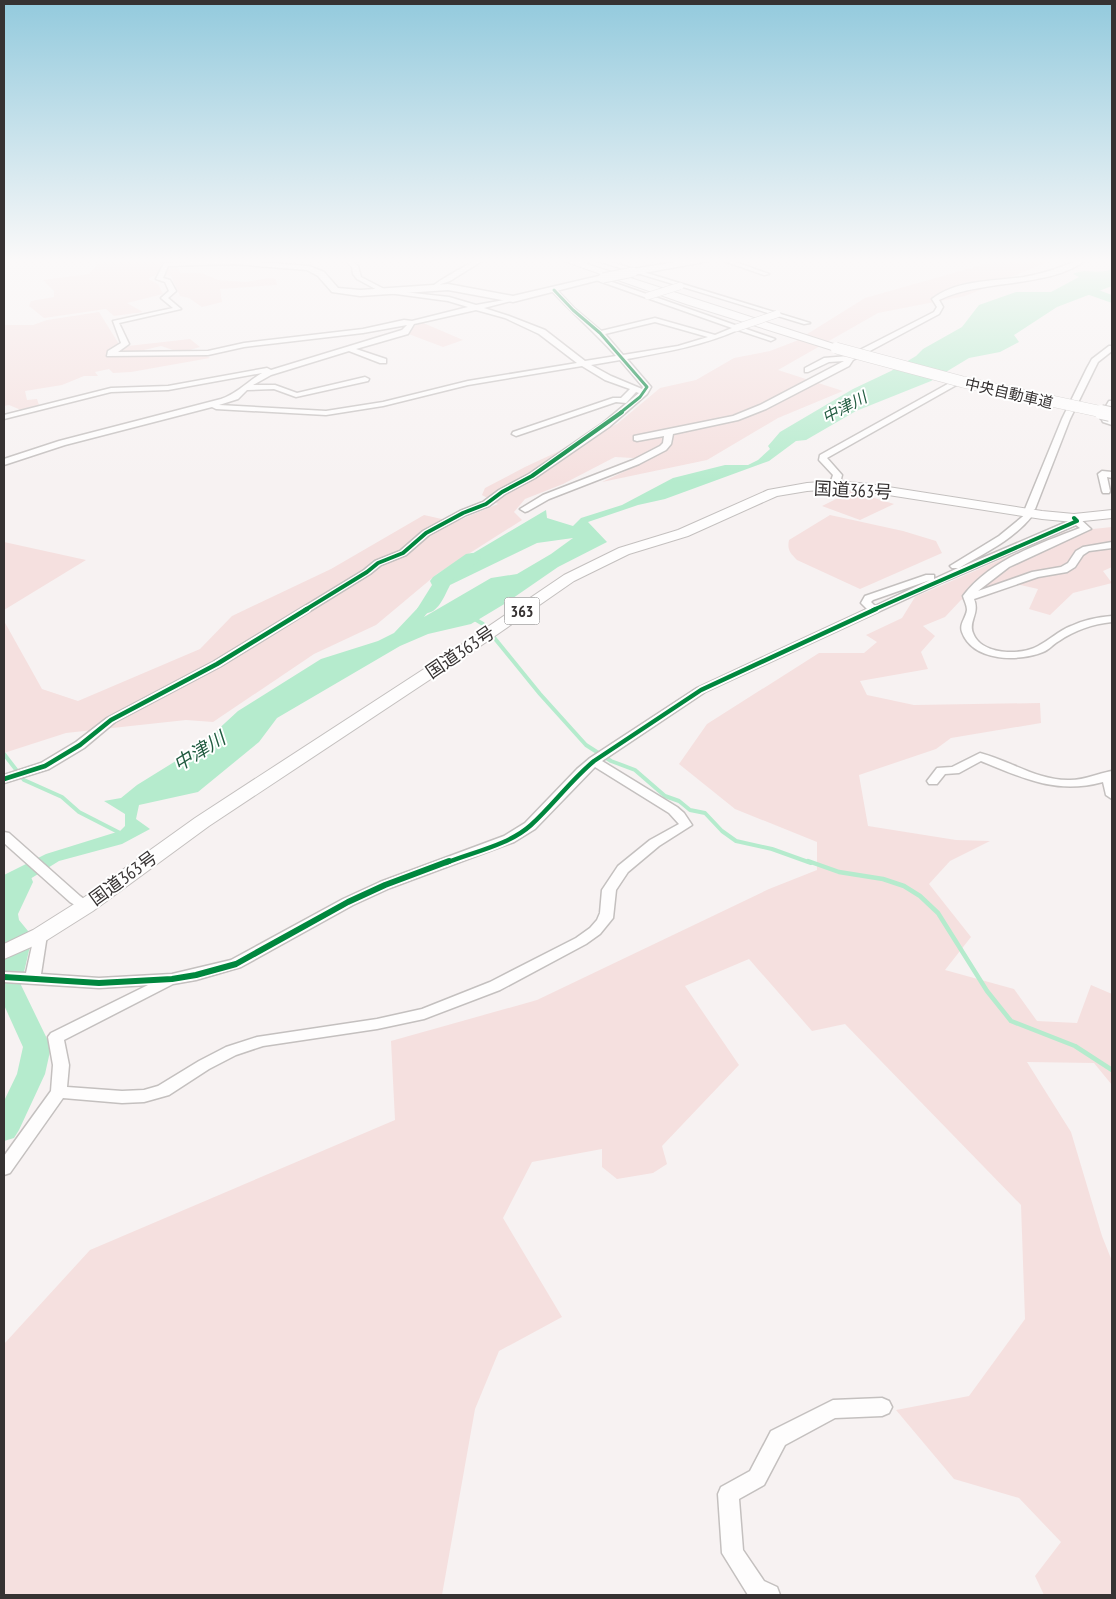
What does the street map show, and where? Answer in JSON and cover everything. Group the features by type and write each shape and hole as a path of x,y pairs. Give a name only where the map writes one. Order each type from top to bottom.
{"highway":[{"name":"中央自動車道","path":"795,334 963,382 1112,413"},
{"name":"中央自動車道","path":"799,334 839,347"},
{"name":"国道363号","path":"4,952 40,935 80,902 470,646 569,578 614,555 683,533 773,493 796,488 836,486 877,489 1075,519 1112,514"}],"street":[{"path":"121,334 126,344 110,354 208,353 244,345 341,334"},
{"path":"4,462 62,443 208,407 235,397 260,377 275,370 399,334"},
{"path":"544,334 582,363 608,378 639,391"},
{"path":"516,434 616,400 623,401 647,388 643,381 619,358 600,334"},
{"path":"704,334 716,337"},
{"path":"208,407 326,413 383,404 468,383 679,348 724,334"},
{"path":"754,334 771,339"},
{"path":"808,370 827,360 850,358 897,334"},
{"path":"875,611 866,603 868,598 927,578 955,566 1004,539 1016,530 1028,513 1066,419 1091,368 1096,361 1112,348"},
{"path":"350,349 383,361"},
{"path":"637,438 724,421 752,412 846,364 850,358"},
{"path":"4,417 111,390 168,388 264,370 275,370"},
{"path":"247,388 275,387 296,395 365,379"},
{"path":"836,486 835,481 838,475 823,460 823,457 956,383"},
{"path":"4,779 45,766 80,745 111,720 217,664 378,563 403,553 426,534 450,520 486,504 502,492 532,476 606,424 639,391"},
{"path":"524,509 546,497 649,456 667,444 669,433"},
{"path":"1106,491 1102,474 1112,475"},
{"path":"4,976 99,983 172,979 196,975 236,964 348,902 385,885 509,839 530,826 581,772 680,702 701,690 1075,519 1086,529 1021,557 982,581 969,594 968,598 972,608 966,624 966,630 969,638 978,647 998,653 1020,654 1034,652 1072,628 1112,619"},
{"path":"968,598 1036,574 1064,570 1072,565 1079,553 1086,549 1112,545"},
{"path":"932,781 941,771 955,770 980,757 1050,782 1066,784 1096,781 1111,775"},
{"path":"59,1092 122,1097 144,1096 163,1091 204,1065 231,1051 262,1041 377,1024 424,1014 495,986 581,941 604,922 608,912 608,890 615,878 652,843 686,825 673,810 594,762"},
{"path":"1111,775 1109,782 1112,795"},
{"path":"5,837 80,902"},
{"path":"33,978 40,935"},
{"path":"4,1168 59,1092 61,1065 56,1037 172,979"},
{"path":"769,1595 756,1589 733,1553 728,1494 757,1478 778,1438 833,1409 882,1407"}],"shaded area":[{"path":"4,334 112,334 122,349 128,346 190,339 200,347 190,350 173,350 161,346 144,350 150,355 204,355 210,358 131,372 113,373 109,369 95,372 98,376 84,376 62,385 25,391 27,400 37,399 39,405 21,410 9,405 4,406"},
{"path":"408,334 448,334 463,340 443,347"},
{"path":"808,334 842,334 778,370 843,391 778,418 707,460 602,482 651,459 615,457 563,484 525,499 514,512 522,520 437,574 376,625 314,654 213,722 186,720 66,733 4,753 4,621 42,689 78,701 200,649 232,616 331,569 424,515 455,522 498,504 482,495 485,488 617,424 660,388 696,380 734,358 770,351 796,341"},
{"path":"852,491 894,504 860,520 822,506"},
{"path":"830,515 903,531 936,541 942,553 860,589 797,560 790,551 788,546 789,540"},
{"path":"1112,527 1112,567 1103,571 1112,583 1073,593 1050,615 1029,609 1038,589 1007,582 961,600 945,617 923,626 935,636 921,652 928,669 860,681 867,695 914,705 1040,703 1041,723 951,738 936,749 859,775 868,826 956,840 990,841 950,861 929,884 971,937 945,970 1014,989 1037,1021 1077,1023 1091,985 1112,994 1112,1085 1094,1063 1027,1062 1071,1132 1102,1236 1112,1261 1112,1595 1044,1595 1035,1576 1061,1542 1019,1498 954,1479 896,1410 969,1396 1025,1319 1021,1205 845,1024 812,1031 749,959 685,986 739,1065 662,1146 667,1164 653,1173 617,1179 602,1167 602,1149 532,1162 503,1218 562,1317 499,1351 475,1409 442,1595 4,1595 4,1344 90,1250 395,1120 391,1041 537,1000 769,889 817,870 817,842 735,809 679,764 707,724 819,653 864,653 877,642 866,635 902,618 915,597 1064,532"},
{"path":"4,542 86,560 4,610"}],"water":[{"path":"950,334 1016,334 1014,335 1019,342 1000,352 969,358 931,381 856,411 806,440 796,441 769,461 665,499 638,505 588,522 607,542 558,567 506,603 471,624 428,634 400,646 277,718 259,742 198,792 139,805 136,819 150,829 122,844 59,861 30,879 4,891 4,875 46,854 120,831 125,826 125,814 104,801 121,798 137,785 200,746 238,711 321,659 378,641 394,633 465,558 546,510 547,518 573,526 581,518 622,505 673,478 725,465 748,465 758,460 770,449 768,446 780,432 853,389 891,371 916,356 923,349","holes":["573,538 551,554 517,574 491,578 424,617 448,586 537,543"]}],"waterway":[{"name":"中津川","path":"426,609 433,601 441,585 439,581 472,558"},
{"path":"473,618 483,624 540,694 586,745 611,761 635,770 665,796 679,801 690,810 705,813 722,831 736,841 772,849 811,863"},
{"path":"4,754 24,780 62,797 79,812 122,834"},
{"path":"808,861 839,872 883,879 904,886 920,896 938,913 987,991 1011,1021 1075,1046 1112,1070"},
{"path":"4,1130 31,1074 37,1047 8,985 18,942 15,931 7,922 6,914 21,882 20,877"}],"cycle path":[{"path":"4,779 45,766 80,745 111,720 217,664 367,572 378,563 403,553 426,533 463,513 486,504 502,492 532,476 606,425 640,397 647,387 601,334"},
{"path":"4,977 99,983 172,979 196,975 236,964 348,902 385,885 509,839 530,826 581,772 594,761 701,690 941,579 1077,521 1074,518"}]}
